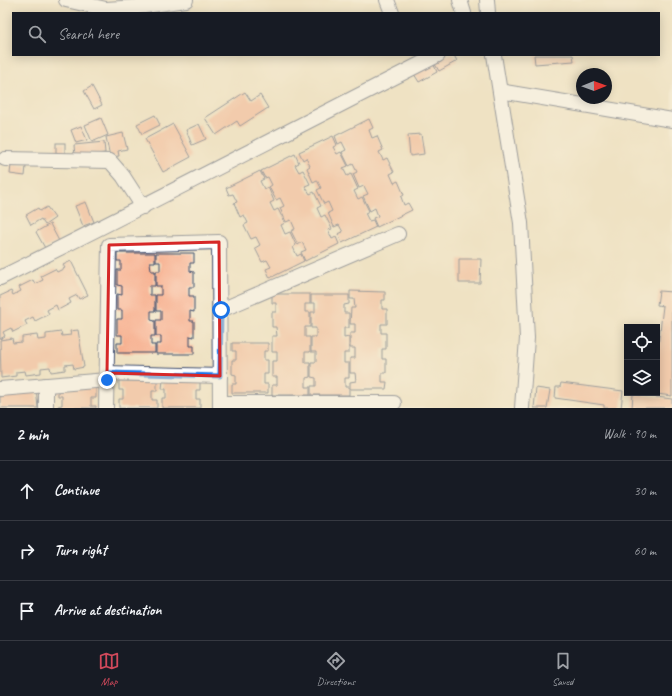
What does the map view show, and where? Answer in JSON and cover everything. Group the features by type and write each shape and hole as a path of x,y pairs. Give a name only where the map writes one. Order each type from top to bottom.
{"street":[{"path":"66,0 106,9 137,7 186,0"},
{"path":"386,0 392,12"},
{"path":"460,0 464,12"},
{"path":"487,0 488,12"},
{"path":"0,278 143,207 223,164 436,56"},
{"path":"494,56 521,224 527,338 522,408"},
{"path":"500,91 672,120"},
{"path":"5,159 110,161 123,176 143,207"},
{"path":"221,310 398,234"},
{"path":"106,408 109,245 219,242 221,310 220,406 394,402"},
{"path":"0,389 107,377 220,376"},
{"path":"46,385 46,408"}],"highlighted area":[{"path":"219,242 220,376 107,373 109,245"}],"building":[{"path":"443,56 454,56 457,61 439,71 433,61"},
{"path":"534,56 573,56 574,61 535,64"},
{"path":"433,63 437,72 419,82 414,74"},
{"path":"92,86 102,105 94,109 84,91"},
{"path":"245,92 251,101 260,95 268,108 240,126 237,121 216,135 205,118"},
{"path":"155,115 160,125 142,134 137,124"},
{"path":"101,118 108,135 92,142 85,125"},
{"path":"369,119 373,128 369,130 372,138 377,136 383,150 379,152 383,160 387,158 394,172 390,174 394,183 398,181 404,195 401,197 404,205 408,203 412,210 377,227 373,218 378,216 375,208 370,211 363,196 368,194 364,186 359,188 353,174 357,172 353,164 349,166 342,152 346,150 342,142 338,144 335,136"},
{"path":"173,124 191,157 163,172 145,139"},
{"path":"199,124 206,139 192,145 186,130"},
{"path":"81,126 87,140 76,143 71,130"},
{"path":"123,133 127,149 118,151 119,156 110,157 106,137"},
{"path":"421,134 424,154 410,156 408,135"},
{"path":"333,136 337,145 333,147 337,154 341,152 348,166 343,168 347,176 351,174 358,189 354,191 358,199 362,197 369,211 365,213 369,221 373,220 376,227 342,243 338,234 343,232 339,225 334,227 328,213 332,211 328,202 324,204 317,190 321,188 317,180 313,182 307,168 310,166 306,158 303,160 299,152"},
{"path":"104,142 105,153 75,156 74,145"},
{"path":"56,143 65,143 65,156 56,156"},
{"path":"295,154 299,163 295,165 299,172 303,170 310,184 305,186 310,194 314,192 321,206 317,208 321,217 325,215 332,229 328,230 332,239 336,237 339,244 305,261 301,252 306,250 302,242 298,245 291,231 295,229 291,220 286,222 280,208 284,206 280,198 276,200 269,187 272,185 268,177 265,178 261,171"},
{"path":"11,165 26,166 25,176 10,174"},
{"path":"260,171 264,179 260,181 264,189 268,187 274,201 270,203 274,211 278,209 285,223 281,225 285,234 290,232 296,245 293,247 297,256 301,254 304,261 270,278 266,269 271,267 267,260 262,262 255,248 260,245 256,237 251,239 244,225 248,223 244,215 240,217 234,203 237,202 233,194 229,195 226,188"},
{"path":"86,202 94,222 83,226 75,206"},
{"path":"47,207 55,218 45,225 41,219 31,225 26,215 38,208 40,211"},
{"path":"50,224 59,241 45,248 36,232"},
{"path":"117,253 155,253 155,262 150,262 151,271 155,271 155,286 150,286 150,295 155,295 155,311 151,311 151,320 155,321 155,336 151,336 151,345 155,345 155,353 117,353 117,343 122,343 122,335 117,335 117,319 122,319 122,310 117,310 117,294 122,295 122,286 117,285 117,270 121,270 121,261 117,261"},
{"path":"156,253 194,253 194,263 190,263 190,271 194,272 194,287 189,287 189,296 194,296 194,312 190,311 190,321 194,321 194,337 190,336 190,346 194,346 194,354 156,354 156,344 161,344 161,336 156,336 156,320 161,320 161,311 156,311 156,295 161,295 161,286 156,286 156,271 160,271 160,262 156,262"},
{"path":"459,259 481,259 480,283 459,283"},
{"path":"71,261 88,295 79,299 77,295 69,299 71,303 58,310 56,305 47,310 49,314 35,321 33,317 25,321 27,325 13,332 11,328 3,332 5,336 0,339 0,296 11,291 13,295 21,291 19,287 33,280 35,284 43,280 41,276 55,269 57,272 65,268 63,265"},
{"path":"350,291 385,292 385,300 382,300 382,309 387,309 387,324 381,324 381,333 386,333 386,349 382,349 382,359 386,359 386,373 382,373 382,382 387,382 386,389 350,389 350,382 356,381 355,373 350,373 350,358 355,358 355,348 350,348 350,333 355,333 355,324 350,324 351,308 355,308 354,299 350,299"},
{"path":"659,291 672,292 672,396 660,394 660,331 663,306 657,305"},
{"path":"272,294 310,294 310,304 305,304 305,312 310,312 310,327 305,327 305,337 310,337 310,352 305,352 305,362 310,362 310,377 306,378 306,387 310,387 310,395 272,395 272,385 277,385 277,377 272,377 272,361 277,361 277,352 272,352 272,336 277,336 276,327 272,327 272,312 276,312 276,303 272,303"},
{"path":"311,295 349,295 349,304 344,305 344,313 349,313 349,328 344,328 344,338 349,337 349,353 344,353 344,363 349,363 349,378 345,378 345,387 349,387 349,395 311,395 311,386 316,386 316,378 311,377 311,362 316,362 316,352 311,352 311,337 316,337 316,328 311,328 311,312 315,312 315,303 311,303"},
{"path":"78,330 84,367 74,369 73,364 65,365 65,370 51,372 50,367 41,368 41,373 26,375 25,371 16,372 16,376 1,378 0,340 12,338 13,343 22,342 22,337 37,335 38,340 46,339 46,334 61,332 62,336 71,335 70,331"},
{"path":"232,343 268,343 268,351 264,351 264,360 268,360 268,374 264,374 264,384 268,384 268,393 232,393 232,384 236,384 236,375 232,374 232,360 236,360 236,351 232,351"},
{"path":"163,380 200,380 200,390 196,390 196,399 200,399 200,408 162,408 162,398 166,398 166,389 162,389"},
{"path":"119,381 157,381 157,391 152,391 152,400 157,400 157,408 119,408 119,399 123,399 123,390 119,390"},
{"path":"561,383 623,391 621,408 604,408 604,405 555,398 556,387 560,387"},
{"path":"36,388 38,408 0,408 0,397 4,396 4,392"},
{"path":"58,388 96,388 96,398 91,398 91,406 96,406 96,408 58,408 58,406 62,405 62,396 58,396"},
{"path":"536,388 550,390 547,408 534,408"},
{"path":"633,396 649,396 672,399 672,408 632,408"}],"route":[{"path":"107,380 107,373 220,376 221,310"}]}
